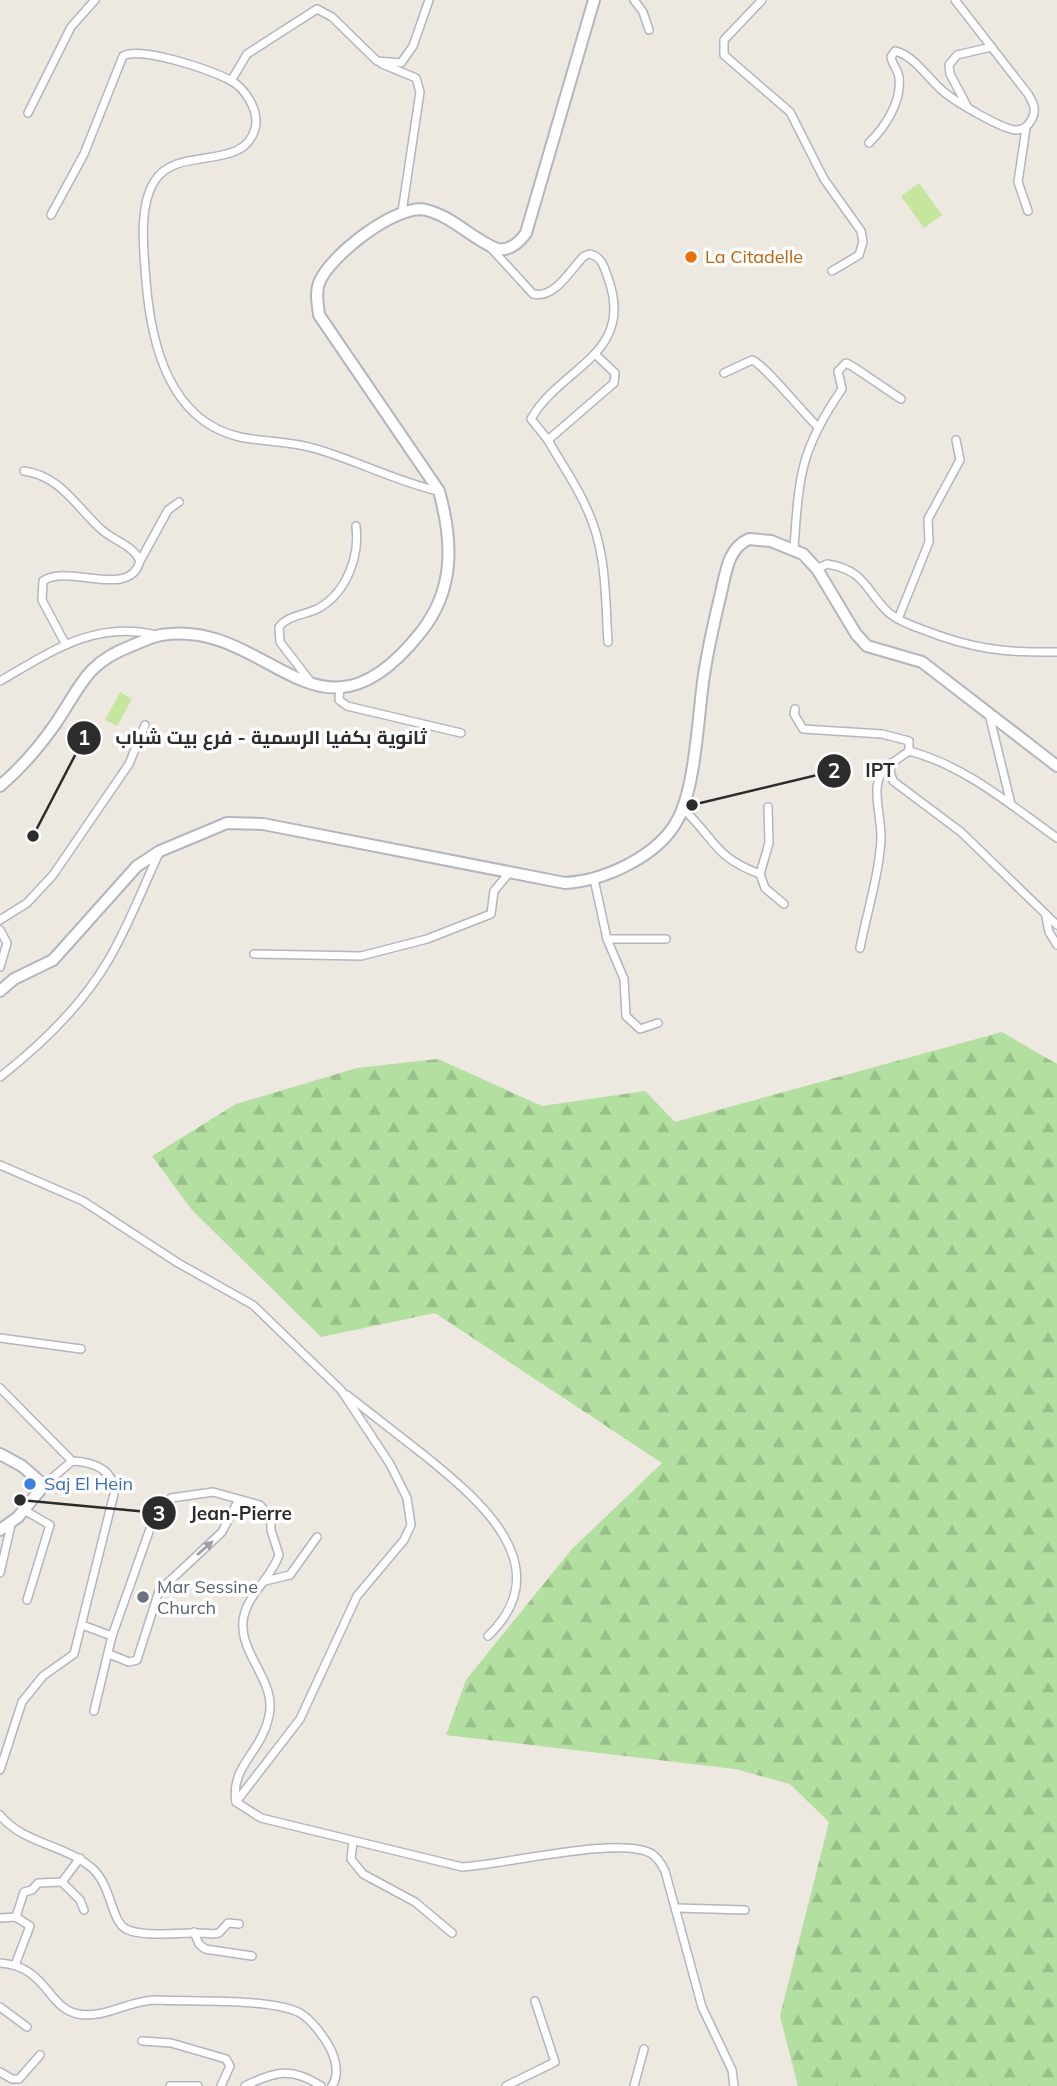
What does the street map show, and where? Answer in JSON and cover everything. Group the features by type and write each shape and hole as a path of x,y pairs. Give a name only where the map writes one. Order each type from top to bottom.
{"street":[{"path":"28,113 71,27 95,0"},
{"path":"317,0 325,11 382,64 416,78 420,92 402,212"},
{"path":"382,64 401,63 407,57 429,0"},
{"path":"0,681 87,635 113,629 161,635 212,637 292,678 312,684 340,687 366,681 395,662 423,629 442,597 450,557 445,515 439,491 319,315 319,283 334,259 402,212 425,209 490,246 503,250 521,240 526,233 594,0"},
{"path":"634,0 643,12 649,30"},
{"path":"762,0 724,40 724,55 790,112 824,179 861,230 863,242 859,255 832,271"},
{"path":"955,0 1033,104 1035,112 1026,128 1018,182 1028,211"},
{"path":"232,81 238,64 247,54 311,11 325,11"},
{"path":"967,106 950,74 949,65 957,55 991,47"},
{"path":"869,143 887,122 897,99 899,75 891,57 895,51 905,55 942,91 967,106 1014,130 1026,128"},
{"path":"51,215 88,145 123,57 130,53 146,54 232,81 246,94 255,110 255,130 249,140 239,150 168,166 154,181 149,192 144,232 147,293 170,384 193,414 233,435 313,448 391,477 439,491"},
{"path":"490,246 527,290 540,296 554,289 584,256 590,254 600,258 611,286 613,318 606,341 596,355 531,419 548,440 586,506 596,531 605,572 608,642"},
{"path":"548,440 614,383 615,373 596,355"},
{"path":"724,373 752,360 761,363 793,404 817,426"},
{"path":"794,548 800,476 817,426 842,389 838,371 846,363 901,399"},
{"path":"898,619 930,538 928,519 960,460 956,440"},
{"path":"24,471 36,472 55,482 102,530 134,551 140,561"},
{"path":"66,645 42,600 43,581 50,575 116,580 134,571 165,514 179,502"},
{"path":"312,684 280,642 279,627 287,620 319,608 338,590 355,558 356,526"},
{"path":"0,992 14,979 53,960 137,866 160,851 212,826 242,822 455,859 509,873 565,883 594,879 656,845 673,828 682,808 698,736 705,670 733,551 749,539 771,541 794,548 817,569 856,634 867,646 922,662 1057,766"},
{"path":"817,569 828,564 849,571 863,581 884,607 898,619 981,650 1057,652"},
{"path":"0,786 39,746 96,664 111,654 161,635"},
{"path":"340,687 339,700 347,706 461,733"},
{"path":"795,709 794,714 803,729 881,734 909,741 909,751"},
{"path":"989,713 1012,804"},
{"path":"0,920 27,903 53,875 129,764 145,725"},
{"path":"860,948 881,840 876,784 882,769 909,751 927,756 1012,804 1057,838"},
{"path":"892,762 890,771 893,781 961,832 1057,925"},
{"path":"768,807 769,843 760,874 765,888 783,904"},
{"path":"682,808 701,825 724,857 760,874"},
{"path":"0,1077 36,1049 76,1005 99,974 160,851"},
{"path":"254,954 350,958 427,939 485,919 492,911 496,888 509,873"},
{"path":"594,879 607,939 624,979 626,1016 640,1029 658,1023"},
{"path":"1046,916 1049,932 1057,945"},
{"path":"0,930 7,943 0,967"},
{"path":"607,939 666,939"},
{"path":"0,1165 83,1201 178,1263 227,1288 279,1328 341,1390 461,1484 503,1533 515,1561 517,1578 500,1624 488,1636"},
{"path":"0,1338 80,1349"},
{"path":"0,1388 72,1461 92,1463 103,1468 115,1484 74,1654 44,1676 22,1702 0,1770"},
{"path":"236,1802 300,1719 356,1596 387,1563 411,1525 407,1498 390,1464 341,1390"},
{"path":"0,1454 22,1466 44,1485"},
{"path":"0,1573 5,1527 24,1510 44,1485 72,1461"},
{"path":"94,1712 111,1636 156,1512 172,1498 214,1492 238,1501 260,1504 271,1518 271,1530 279,1555 265,1581 252,1597 243,1622 252,1660 271,1695 270,1716 262,1741 235,1777 236,1802"},
{"path":"109,1654 129,1662 139,1658 159,1591 222,1532 238,1501"},
{"path":"24,1510 50,1525 27,1600"},
{"path":"265,1581 290,1575 317,1537"},
{"path":"82,1625 111,1636"},
{"path":"236,1802 261,1818 462,1867 489,1865 552,1853 631,1848 644,1850 660,1862 677,1908 702,2007 732,2070 734,2086"},
{"path":"0,1815 16,1830 80,1858 103,1880 118,1923 124,1928 143,1932 217,1934 228,1923 239,1924"},
{"path":"353,1841 351,1859 363,1874 424,1908 452,1933"},
{"path":"62,1882 80,1858"},
{"path":"16,1917 24,1892 32,1890 38,1883 62,1882 80,1900 84,1910"},
{"path":"677,1908 745,1910"},
{"path":"0,1918 16,1917 30,1926 15,1965"},
{"path":"194,1933 199,1944 205,1949 252,1956"},
{"path":"0,1973 1,1964 29,1970 69,2010 81,2015 94,2015 153,2000 244,2003 298,2012 311,2022 330,2048 336,2071 333,2086"},
{"path":"506,2086 555,2062 535,2001"},
{"path":"0,2007 27,2027"},
{"path":"142,2041 179,2045 200,2054 226,2059 229,2071 221,2086"},
{"path":"634,2086 644,2049"},
{"path":"0,2072 12,2079 19,2079 40,2055"},
{"path":"245,2086 275,2073 302,2074 321,2086"},
{"path":"170,2086 198,2086"}],"green space":[{"path":"919,183 942,215 924,228 901,196"},
{"path":"120,692 132,699 117,726 105,720"},
{"path":"1002,1032 1057,1064 1057,2086 798,2086 780,2016 829,1822 790,1784 735,1769 446,1735 466,1680 572,1549 662,1463 435,1313 321,1337 192,1210 152,1156 236,1104 357,1068 438,1059 542,1106 645,1091 675,1122"}],"place":[{"name":"La Citadelle","path":"691,257"},
{"name":"IPT","path":"692,805"},
{"name":"ثانوية بكفيا الرسمية - فرع بيت شباب","path":"33,836"},
{"name":"Saj El Hein","path":"30,1484"},
{"name":"Jean-Pierre","path":"20,1500"},
{"name":"Mar Sessine Church","path":"143,1597"}]}
